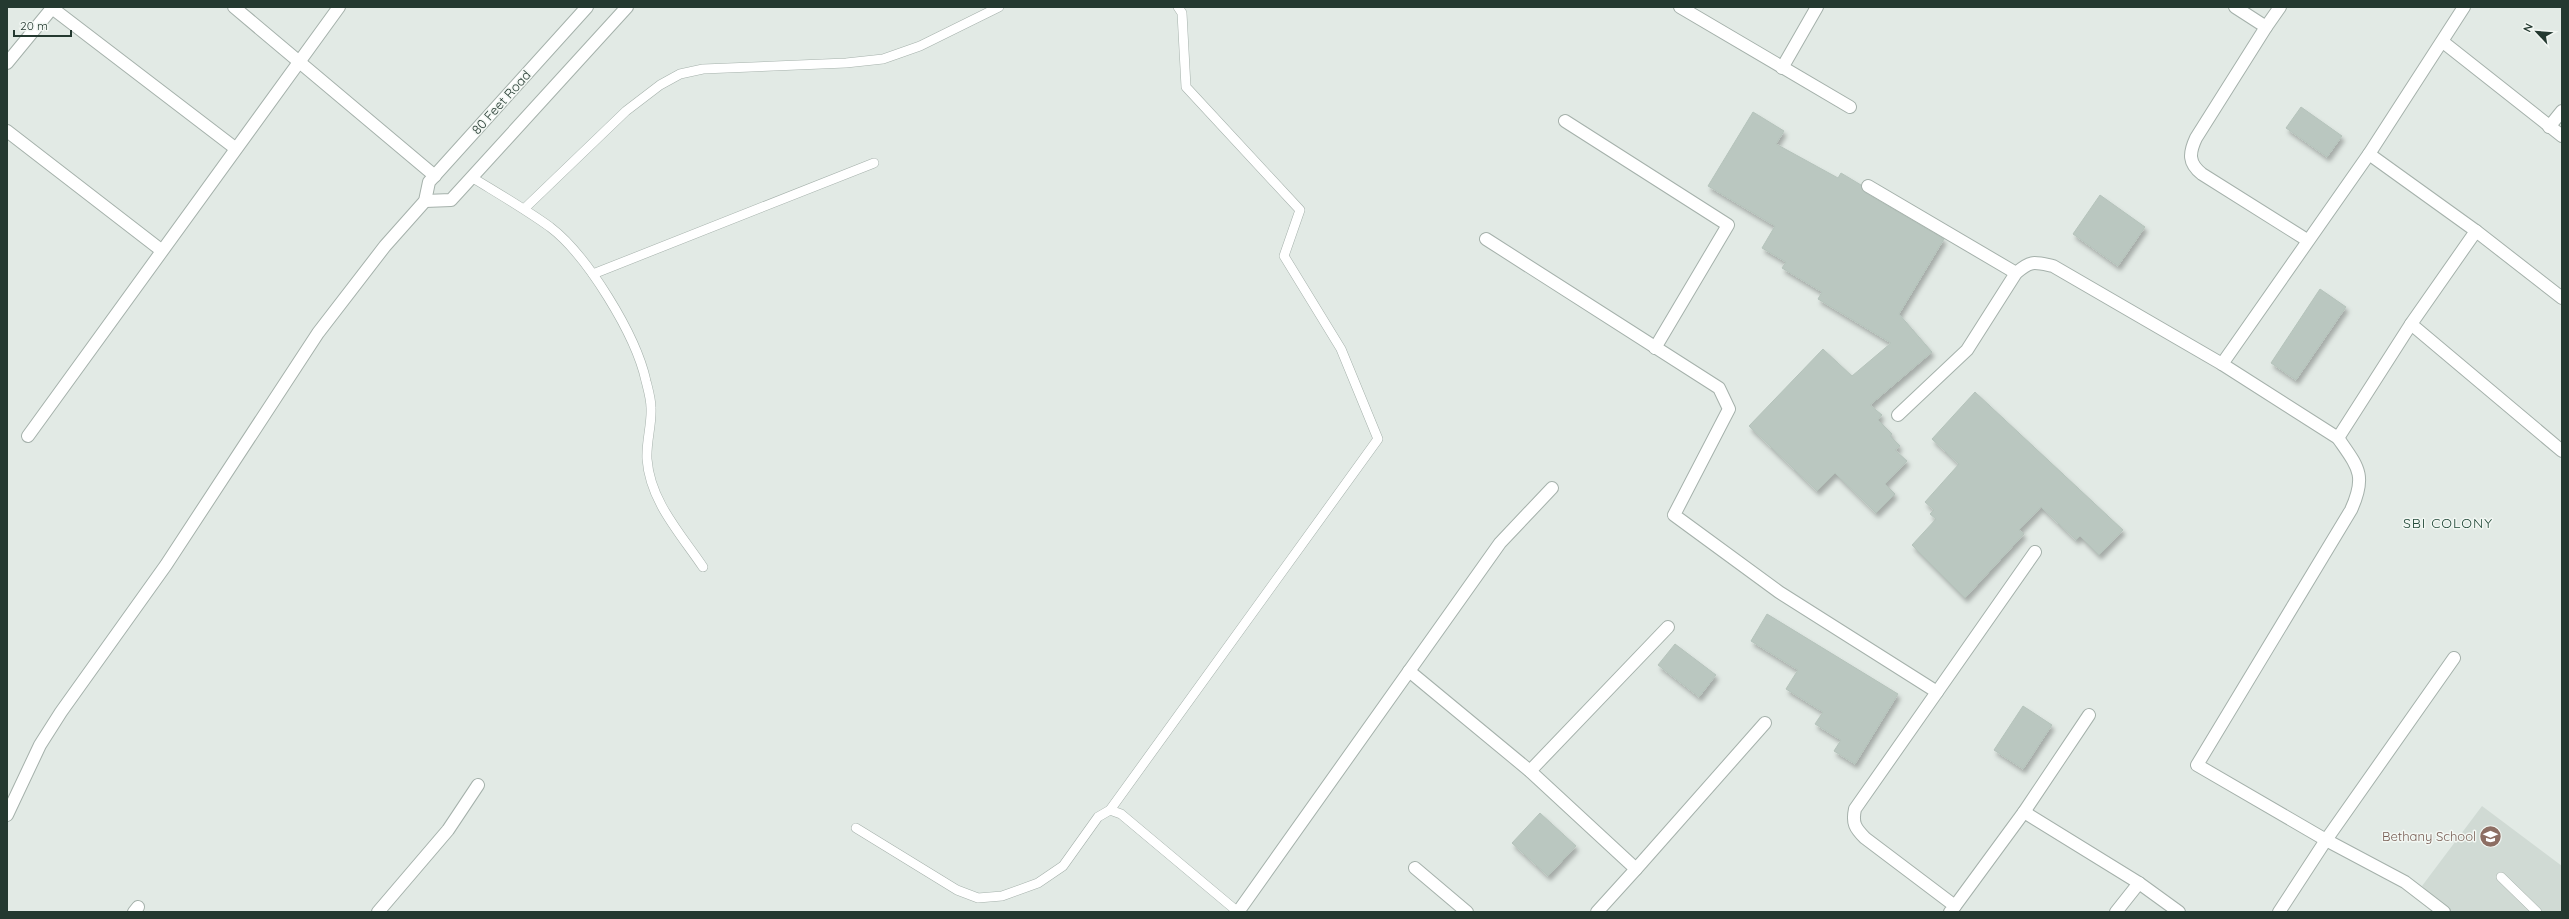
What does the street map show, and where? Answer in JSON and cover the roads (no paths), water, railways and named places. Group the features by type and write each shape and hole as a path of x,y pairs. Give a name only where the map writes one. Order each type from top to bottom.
{"street":[{"path":"234,7 435,176"},
{"path":"28,436 160,250 339,7"},
{"name":"80 Feet Road","path":"426,201 430,182 587,7"},
{"path":"7,816 11,798 40,745 61,712 166,565 318,333 385,246 426,201 452,200 627,7"},
{"path":"1680,7 1850,107"},
{"path":"1782,68 1817,7"},
{"path":"2234,7 2266,27"},
{"path":"2280,7 2196,138 2190,150 2190,159 2193,167 2202,174 2307,240"},
{"path":"2222,364 2307,240 2369,154 2443,42 2464,7"},
{"path":"7,63 53,8 235,148"},
{"path":"2443,42 2562,136"},
{"path":"2549,127 2562,111"},
{"path":"1565,121 1728,225 1655,348"},
{"path":"7,131 160,250"},
{"path":"2369,154 2476,231 2562,298"},
{"path":"1868,186 2016,273"},
{"path":"2338,438 2411,324 2476,231"},
{"path":"1486,239 1719,388 1729,409 1674,515 1779,592 1937,692"},
{"path":"1898,415 1967,350 2016,273 2027,263 2036,262 2053,266 2222,364 2338,438 2355,463 2360,480 2358,494 2351,510 2197,765 2326,840 2405,882 2444,912"},
{"path":"2411,324 2562,451"},
{"path":"1238,912 1500,543 1552,488"},
{"path":"2035,552 1855,809 1853,820 1856,829 1865,838 1953,909 2024,812 2089,715"},
{"path":"1530,771 1668,627"},
{"path":"2279,912 2326,840 2454,658"},
{"path":"1409,671 1530,771 1636,869"},
{"path":"1597,912 1765,723"},
{"path":"378,912 448,830 478,785"},
{"path":"2024,812 2139,883 2179,912"},
{"path":"1415,868 1467,912"},
{"path":"2116,912 2139,883"}],"lane":[{"path":"524,209 626,111 660,85 680,74 704,70 846,63 883,59 926,43 1000,7"},
{"path":"856,828 957,890 978,898 1002,896 1038,883 1063,866 1098,817 1110,810 1378,439 1341,349 1284,256 1300,210 1186,87 1182,13 1178,7"},
{"path":"592,274 874,163"},
{"path":"473,178 524,209 551,228 607,292 629,336 646,379 651,408 647,458 651,484 660,506 703,567"},
{"path":"1110,810 1121,814 1238,912"},
{"path":"2500,877 2537,912"}],"place":[{"name":"Bethany School","path":"2491,836"}],"district":[{"name":"SBI COLONY","path":"2448,523"}]}
